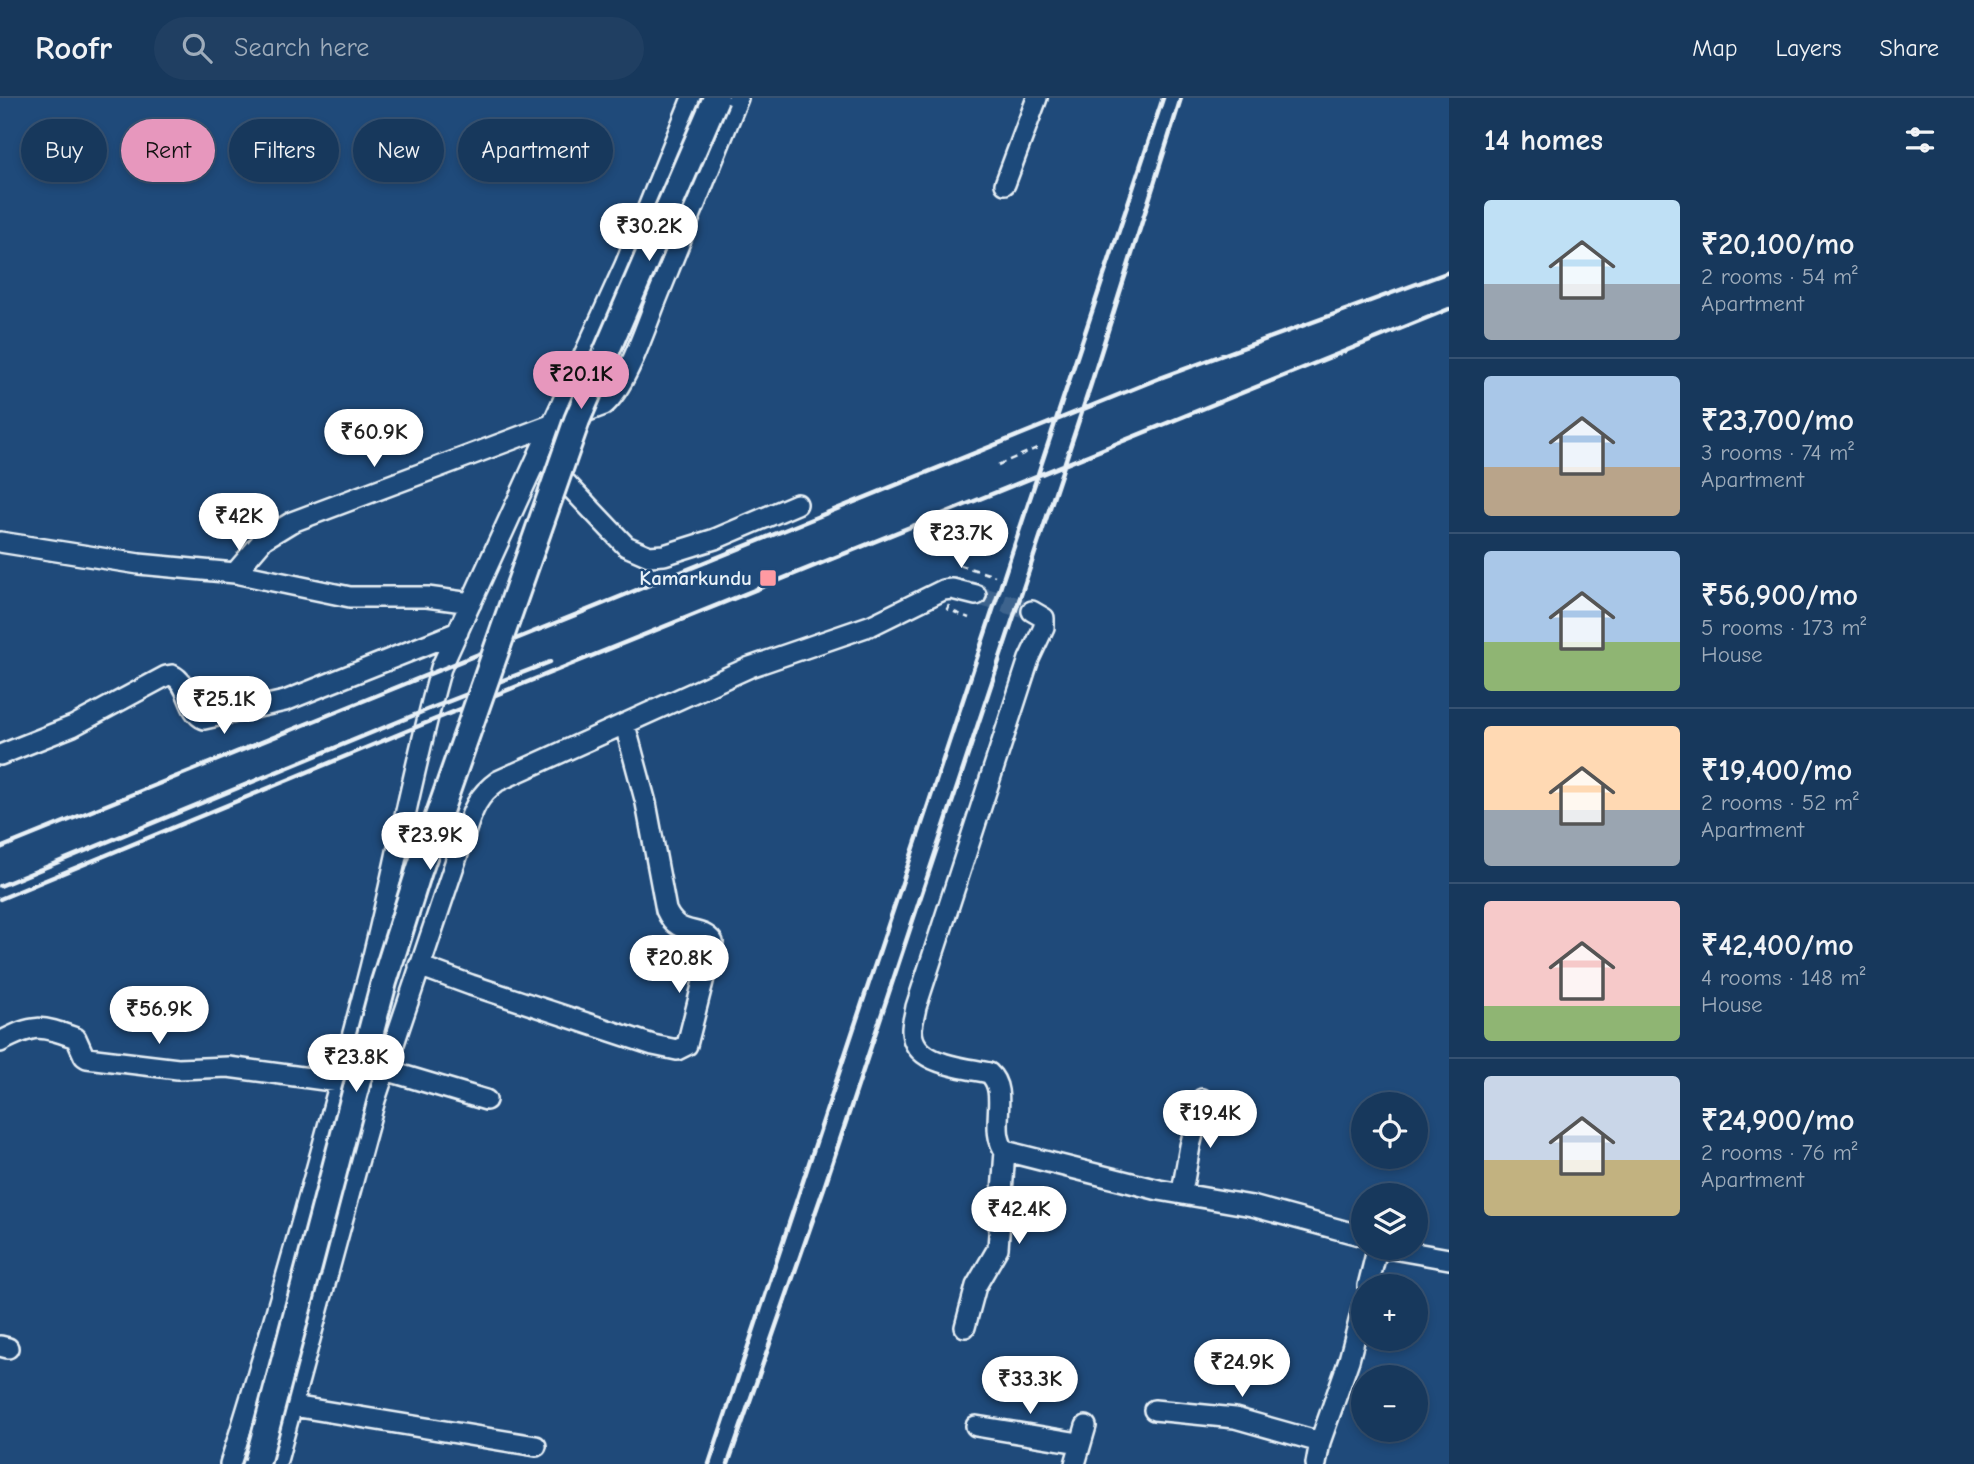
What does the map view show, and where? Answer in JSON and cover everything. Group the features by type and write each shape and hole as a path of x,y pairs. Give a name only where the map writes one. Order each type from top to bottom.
{"main road":[{"path":"257,1464 384,982 415,884 578,420 716,98"}],"street":[{"path":"230,1464 297,1242 363,997 429,709 441,668 625,265 691,98"},
{"path":"235,573 264,540 292,522 604,405 618,391 738,98"},
{"path":"1005,184 1037,98"},
{"path":"538,454 626,546 649,556 664,555 715,539 797,504"},
{"path":"0,542 139,564 235,573 350,597 427,597 471,603"},
{"path":"276,1464 385,1070 475,804 484,791 498,781 750,667 872,625 943,590 952,589 976,595"},
{"path":"965,1327 976,1286 998,1248 1005,1151 998,1137 998,1087 996,1079 989,1073 923,1055 915,1044 912,1030 916,1007 1029,659 1044,627 1044,618 1032,611"},
{"path":"0,755 73,726 166,676 172,675 180,680 197,715 205,719 285,701 458,632"},
{"path":"419,965 471,985 653,1045 677,1050 687,1045 713,942 709,937 677,926 671,921 666,910 646,803 625,725"},
{"path":"0,1042 24,1030 43,1028 76,1038 87,1058 178,1069 228,1068 338,1082"},
{"path":"385,1070 486,1100"},
{"path":"1182,1192 1202,1099"},
{"path":"1005,1151 1159,1190 1252,1206 1351,1233"},
{"path":"1428,1255 1449,1258"},
{"path":"1316,1464 1320,1443 1351,1351"},
{"path":"293,1406 536,1446"},
{"path":"1154,1409 1235,1418 1320,1443"},
{"path":"976,1426 1082,1435 1075,1464"}],"path":[{"path":"998,465 1037,448"},
{"path":"959,565 995,576"},
{"path":"950,598 947,609 970,618"}],"tunnel":[{"path":"976,595 1032,611"}],"railway":[{"path":"709,1464 1163,98"},
{"path":"728,1464 825,1185 1091,384 1181,98"},
{"path":"0,848 1160,378 1449,272"},
{"path":"0,899 426,723 1449,309"},
{"path":"0,886 429,709 550,662"}],"place":[{"name":"Kamarkundu","path":"768,578"}]}
